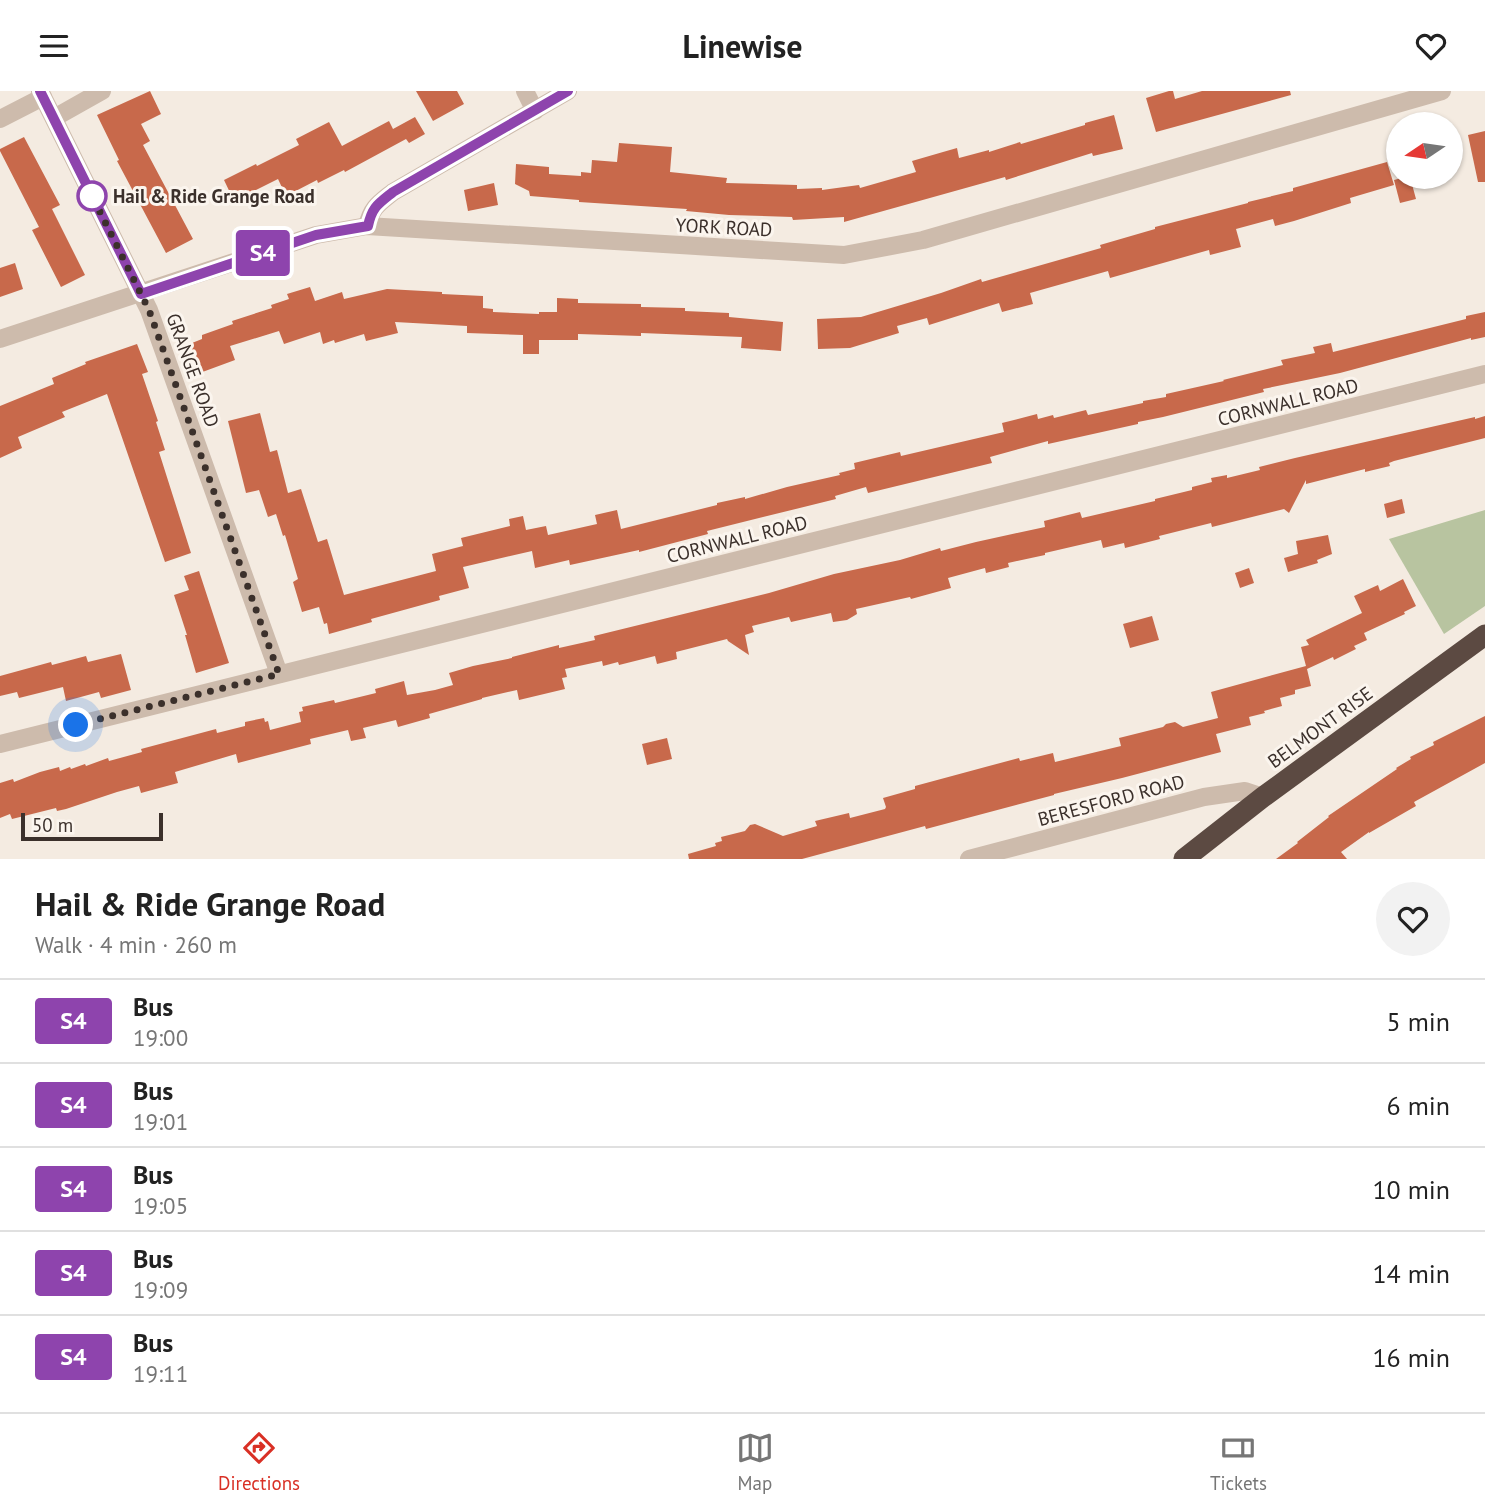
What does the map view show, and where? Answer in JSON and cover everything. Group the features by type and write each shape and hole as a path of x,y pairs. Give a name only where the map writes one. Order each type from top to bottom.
{"highway":[{"name":"BELMONT RISE","path":"1184,859 1263,797 1485,635"}],"street":[{"path":"54,118 102,91"},
{"path":"525,91 535,111"},
{"path":"368,226 375,206 393,192 568,91"},
{"name":"YORK ROAD","path":"0,339 316,235 368,226 844,255 923,240 1442,91"},
{"path":"0,119 41,94"},
{"name":"GRANGE ROAD","path":"41,94 149,310 279,674"},
{"name":"CORNWALL ROAD","path":"0,744 1485,374"},
{"name":"BERESFORD ROAD","path":"969,859 1204,797 1245,791 1263,797"}],"green space":[{"path":"1485,510 1485,606 1444,634 1389,539"}],"building":[{"path":"150,91 161,114 141,124 150,141 143,145 193,239 166,253 117,161 119,160 97,115"},
{"path":"416,91 457,91 464,104 433,121"},
{"path":"1173,91 1175,99 1202,91 1290,91 1291,95 1156,132 1146,98"},
{"path":"1114,115 1123,149 1093,156 1092,153 1006,180 1005,177 844,222 844,217 793,220 792,217 729,215 686,211 687,209 579,202 530,196 529,191 515,184 516,164 549,167 549,174 581,176 581,172 591,173 592,160 617,162 619,143 672,147 670,172 727,178 726,183 797,185 797,189 822,190 859,185 860,188 916,172 912,161 943,152 957,148 959,158 989,152"},
{"path":"415,117 425,134 409,143 406,139 345,172 344,170 318,183 317,180 286,196 278,179 234,201 224,180 299,145 296,139 329,122 342,146 389,121 393,129"},
{"path":"1485,131 1485,182 1478,182 1468,135"},
{"path":"24,137 60,205 52,209 85,275 61,287 32,230 39,227 0,151"},
{"path":"1386,162 1386,187 1350,198 1351,203 1294,221 1275,226 1273,219 1236,229 1241,247 1210,255 1209,250 1110,278 1108,271 1030,293 1033,304 1002,312 999,303 929,325 927,318 897,326 899,333 850,348 818,349 817,319 861,317 981,279 982,282 1101,248 1100,245 1155,227 1293,191 1293,188"},
{"path":"494,183 498,205 468,211 464,190"},
{"path":"1396,189 1413,189 1416,199 1400,203"},
{"path":"15,263 23,289 0,297 0,268"},
{"path":"310,287 315,301 342,292 344,299 387,289 483,296 483,308 493,309 493,312 557,312 557,298 578,299 578,303 641,304 641,307 729,313 729,317 783,322 781,351 741,348 742,337 641,333 641,336 578,334 578,340 539,340 539,354 523,354 523,335 467,333 467,326 395,322 398,333 366,341 364,334 323,344 320,332 284,344 279,331 230,346 235,360 197,374 187,345 202,339 202,335 233,324 232,321 272,308 271,305 289,299 287,294"},
{"path":"1485,312 1485,337 1471,338 1340,373 1263,389 1264,392 1138,424 1048,444 1048,441 990,457 992,463 868,493 866,487 835,496 836,499 707,531 708,534 639,552 570,565 569,560 535,568 532,551 463,567 469,588 439,596 440,600 329,634 319,607 302,612 293,582 298,579 285,535 283,536 276,514 268,517 259,490 246,493 228,421 260,413 270,452 277,450 288,493 301,489 318,542 327,539 344,595 436,571 432,554 463,546 461,538 510,526 509,519 523,516 526,530 546,526 548,535 597,524 595,515 617,510 621,529 717,503 745,499 840,475 839,473 855,469 854,463 900,452 901,456 1004,432 1002,423 1037,414 1038,419 1086,410 1088,415 1143,403 1166,397 1166,394 1283,365 1281,360 1315,353 1313,347 1331,343 1333,352"},
{"path":"137,344 148,372 142,374 165,450 159,452 191,553 165,562 107,394 62,412 65,417 18,437 22,448 0,458 0,406 54,384 52,378 86,364 85,362"},
{"path":"1485,416 1485,438 1394,461 1389,463 1390,466 1365,472 1365,469 1306,484 1306,480 1289,513 1284,509 1212,527 1211,523 1125,548 1124,543 1103,548 1101,540 1045,553 1008,563 1009,567 986,573 985,568 948,578 951,588 911,599 910,597 856,609 857,614 847,620 833,622 831,613 791,622 789,617 752,626 754,632 745,635 749,655 727,639 676,652 677,659 657,664 655,656 619,665 618,662 603,666 602,661 565,669 567,677 562,678 565,689 519,700 517,690 482,698 429,714 430,718 398,727 396,720 363,728 366,738 351,741 348,730 310,739 311,744 238,763 236,754 175,772 178,783 141,793 139,786 66,809 57,811 56,808 12,819 10,814 0,818 0,783 13,779 14,782 59,767 60,771 108,758 109,761 142,752 141,749 216,729 217,733 245,726 245,722 264,718 265,722 268,721 270,730 301,722 299,712 303,711 302,707 334,700 335,703 376,693 375,689 404,681 407,695 435,690 453,685 449,673 473,666 559,645 559,648 595,640 594,636 940,548 941,551 1045,527 1044,521 1080,512 1082,518 1155,501 1212,482 1211,478 1227,475 1227,478 1295,458"},
{"path":"1402,499 1405,513 1387,518 1384,504"},
{"path":"1328,535 1332,554 1317,560 1318,563 1288,572 1284,558 1298,554 1296,541"},
{"path":"1249,568 1254,583 1240,588 1235,573"},
{"path":"199,571 229,663 196,673 174,595 189,590 184,576"},
{"path":"1403,579 1416,606 1364,633 1367,640 1354,646 1356,649 1307,669 1311,686 1280,698 1282,706 1249,717 1251,725 1216,734 1221,752 802,859 689,859 688,854 716,846 715,843 722,841 721,837 745,831 750,825 755,824 783,836 817,826 815,821 849,813 850,818 885,809 883,798 915,789 915,786 1019,758 1020,761 1053,753 1055,762 1121,746 1119,738 1166,724 1175,722 1183,727 1218,718 1211,692 1306,666 1301,647 1309,645 1306,640 1362,613 1354,596 1378,585 1380,591"},
{"path":"1152,616 1159,640 1130,648 1123,624"},
{"path":"121,654 131,690 101,698 99,692 66,701 63,687 19,698 17,692 0,696 0,676 51,662 52,665 86,656 88,662"},
{"path":"1485,716 1485,763 1414,802 1416,806 1369,832 1341,852 1347,859 1276,859 1328,816 1411,759 1410,757 1434,745 1433,742"},
{"path":"667,738 672,759 647,765 642,744"}],"bus line":[{"name":"S4","path":"40,91 141,294 316,235 368,226 375,206 393,192 568,91"}],"place":[{"name":"Hail & Ride Grange Road","path":"92,196"}],"route":[{"path":"76,725 279,674 149,310 91,194 92,196"}]}
